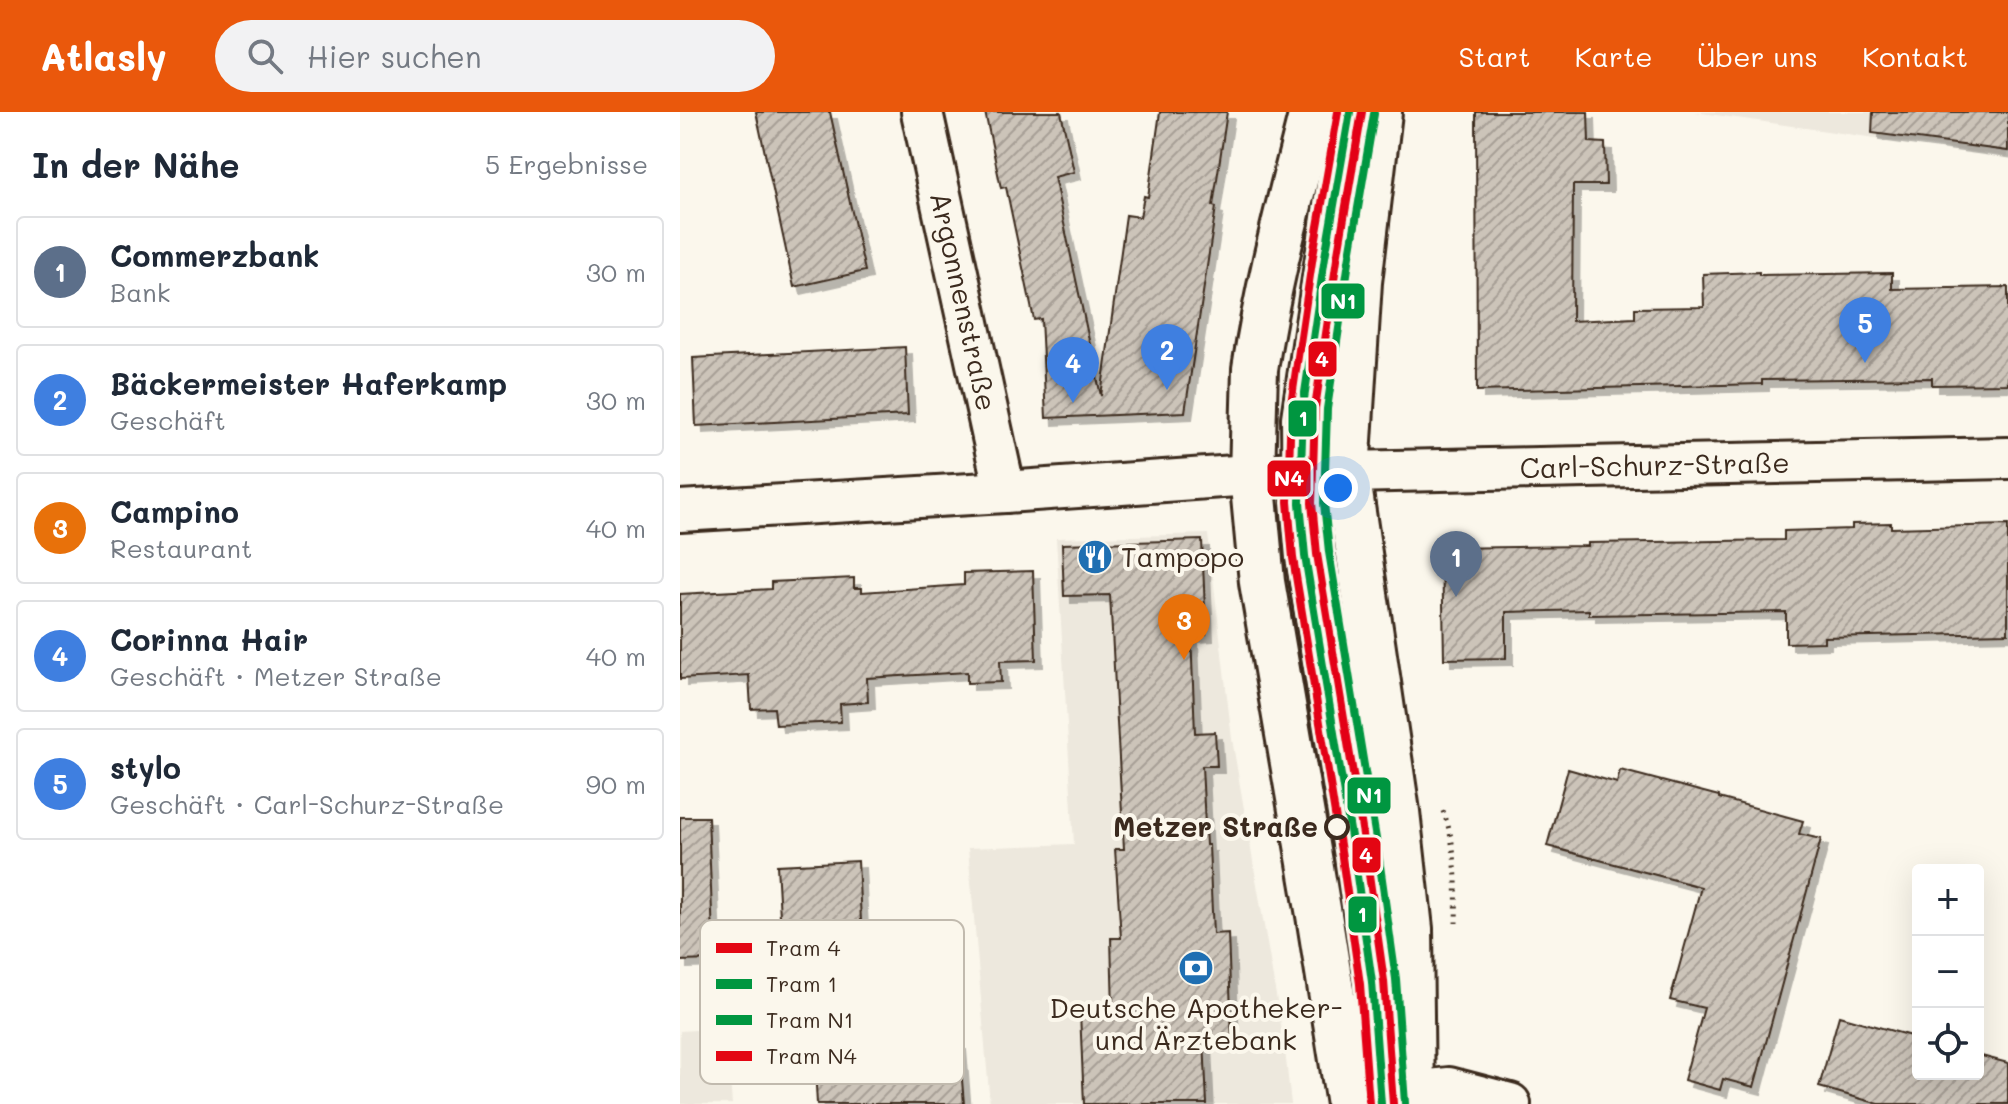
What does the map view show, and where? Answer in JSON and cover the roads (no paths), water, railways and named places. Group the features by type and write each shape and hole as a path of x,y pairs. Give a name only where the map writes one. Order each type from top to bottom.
{"main road":[{"path":"1312,112 1269,289 1255,369 1252,475 1262,582 1349,1104"},
{"path":"1379,112 1359,282 1347,472 1397,812 1410,929 1402,1100"}],"street":[{"name":"Argonnenstraße","path":"922,112 1005,492"},
{"path":"1348,112 1302,418 1301,472 1309,574 1356,856 1373,982 1402,1100 1449,1088 1510,1104"},
{"name":"Carl-Schurz-Straße","path":"1301,472 2008,458"},
{"path":"680,511 1301,472"}],"tram line":[{"name":"N4","path":"1338,112 1291,404 1288,502 1293,558 1360,984 1369,1104"},
{"name":"1","path":"1350,112 1303,406 1300,503 1305,556 1372,982 1381,1104"},
{"name":"4","path":"1362,112 1315,408 1312,503 1317,554 1384,981 1393,1104"},
{"name":"N1","path":"1374,114 1327,409 1324,503 1396,979 1405,1103"}],"place":[{"name":"stylo","path":"1865,363"},
{"name":"Bäckermeister Haferkamp","path":"1167,390"},
{"name":"Corinna Hair","path":"1073,403"},
{"name":"Tampopo","path":"1095,557"},
{"name":"Commerzbank","path":"1456,597"},
{"name":"Campino","path":"1184,660"},
{"name":"Metzer Straße","path":"1337,827"},
{"name":"Deutsche Apotheker- und Ärztebank","path":"1196,968"}]}
